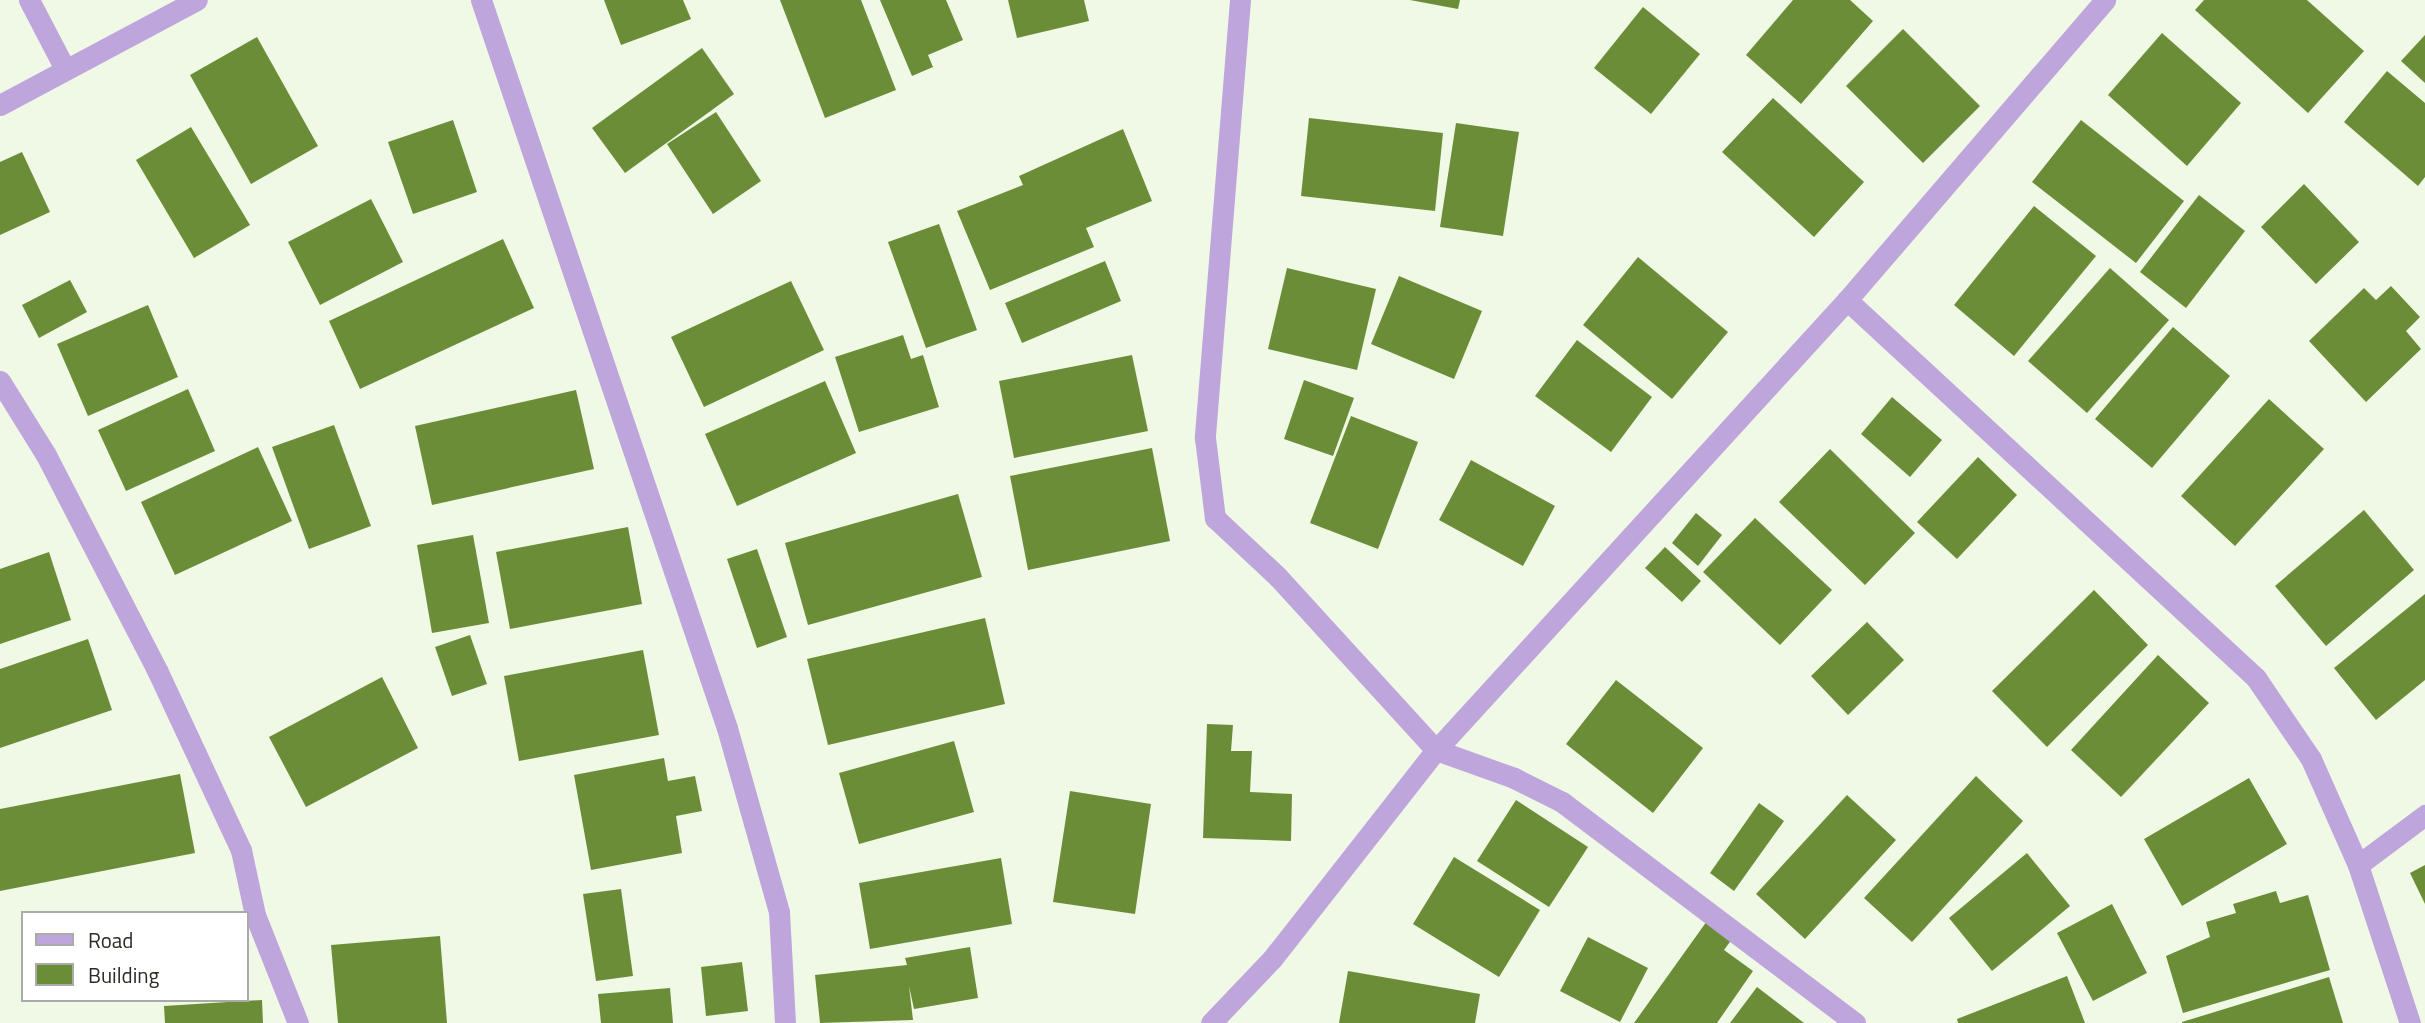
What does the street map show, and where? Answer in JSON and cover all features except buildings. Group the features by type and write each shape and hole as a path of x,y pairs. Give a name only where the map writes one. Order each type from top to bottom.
{"street":[{"path":"29,0 64,67"},
{"path":"0,105 64,67 197,0"},
{"path":"481,0 727,727 779,912 785,1023"},
{"path":"1240,0 1205,438 1215,518 1278,577 1436,751 1514,778 1562,802 1855,1023"},
{"path":"1211,1023 1272,959 1436,751 1847,300 2105,0"},
{"path":"1847,300 2256,678 2311,759 2358,865 2410,1023"},
{"path":"0,381 46,455 144,646 241,850 255,915 298,1023"},
{"path":"2358,865 2425,815"}]}
